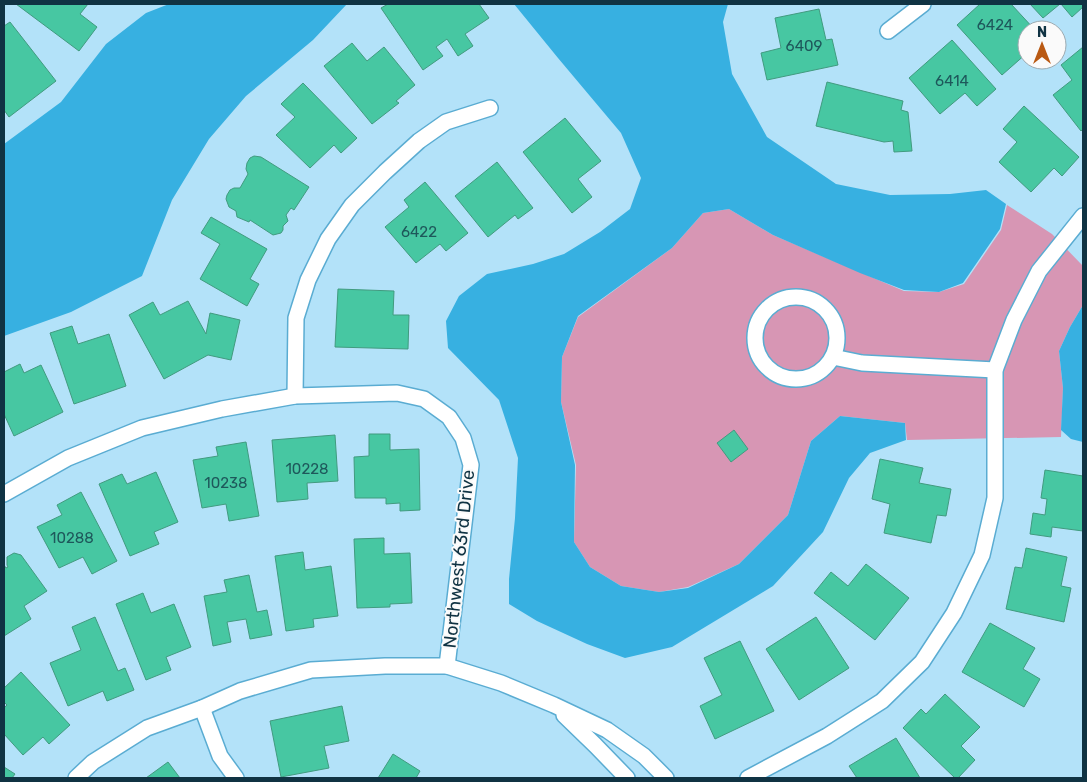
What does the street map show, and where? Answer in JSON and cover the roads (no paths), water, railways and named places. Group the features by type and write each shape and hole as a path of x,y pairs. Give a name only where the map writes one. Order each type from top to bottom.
{"street":[{"path":"888,30 923,4"},
{"path":"295,396 296,318 308,280 328,239 352,205 419,141 446,122 490,108"},
{"path":"748,778 827,736 882,701 922,662 954,613 982,555 995,498 995,370 1014,320 1038,271 1083,216"},
{"path":"793,298 814,301 824,306 834,322 837,343 833,357 826,367 816,374 804,378 778,376 767,369 760,361 756,352 754,342 758,321 771,306 779,302 793,298"},
{"path":"833,357 870,363 995,370"},
{"name":"Northwest 63rd Drive","path":"4,494 68,458 142,428 222,409 295,396 397,393 424,399 449,417 463,438 471,465 447,666"},
{"path":"76,778 93,762 147,728 202,708 240,691 311,670 386,666 447,666 501,683 607,730 644,756 666,778"},
{"path":"554,705 627,778"},
{"path":"202,708 220,756 236,778"}],"water":[{"path":"169,4 347,4 313,40 246,96 209,139 172,200 142,276 71,312 4,336 4,144 61,102 106,44 146,13"},
{"path":"514,4 728,4 723,22 732,74 767,137 836,184 890,195 950,194 986,190 1006,204 1000,229 963,283 939,292 904,290 860,273 773,235 729,209 703,213 672,248 578,316 562,357 561,402 575,465 574,542 590,567 621,586 659,592 688,588 739,564 788,515 811,441 840,416 905,423 906,440 870,453 849,478 823,532 773,586 672,647 625,658 587,644 537,621 509,604 509,579 518,458 499,400 448,348 446,321 459,296 487,274 533,264 564,254 600,232 630,209 641,178 621,133"},
{"path":"1083,305 1083,442 1071,439 1061,430 1063,388 1059,351"}]}
